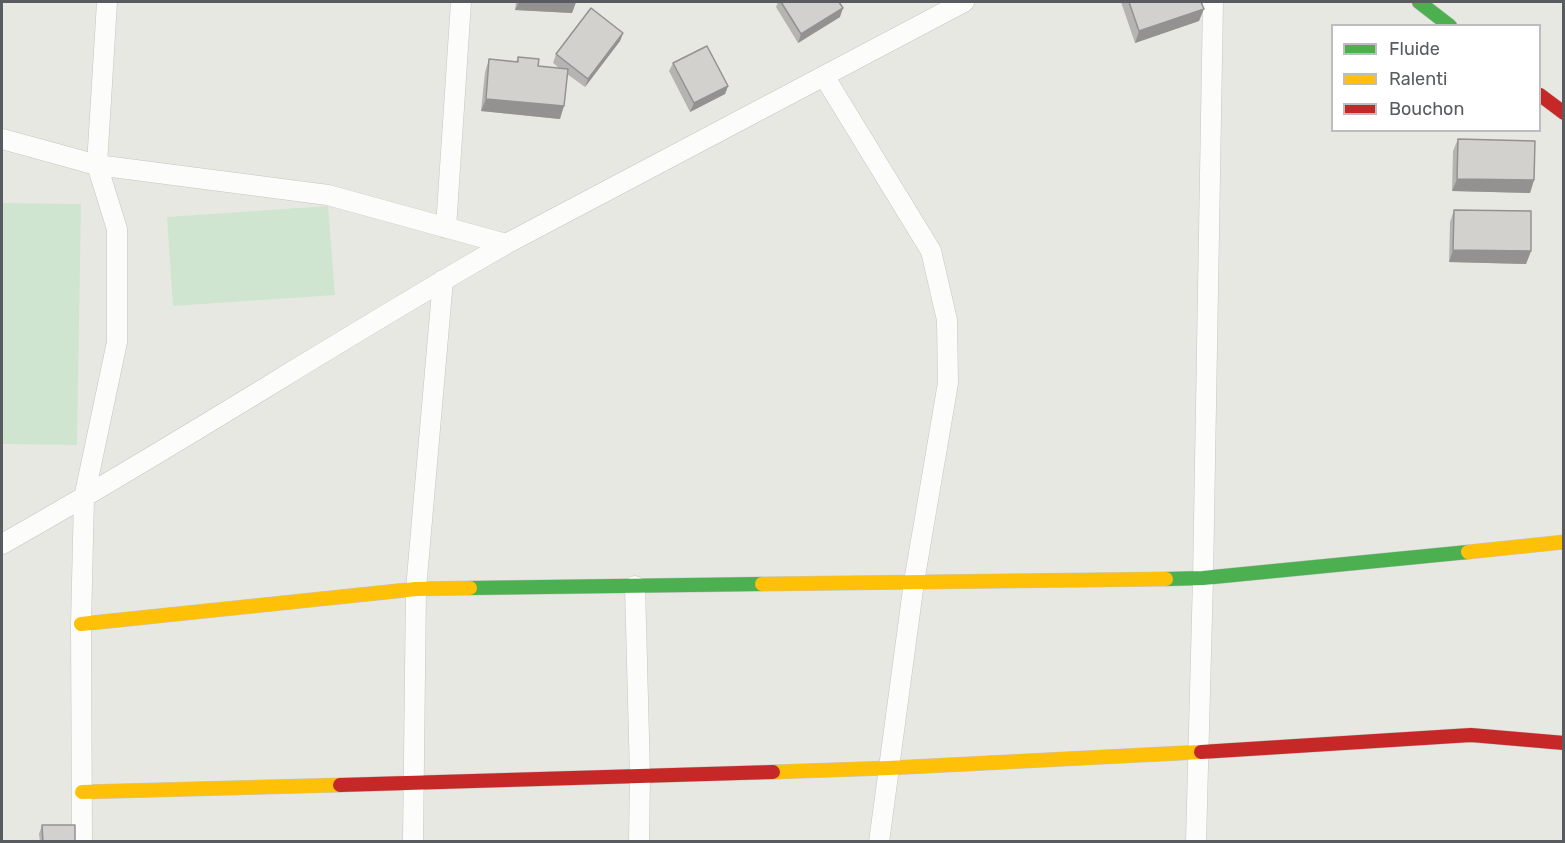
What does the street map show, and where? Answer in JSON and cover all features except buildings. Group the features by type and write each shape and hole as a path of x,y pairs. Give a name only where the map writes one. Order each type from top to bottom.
{"street":[{"path":"82,842 81,624 84,498 117,342 117,229 98,165 107,2"},
{"path":"446,228 461,2"},
{"path":"2,544 84,498 506,244 964,2"},
{"path":"1196,842 1213,2"},
{"path":"1419,2 1447,24"},
{"path":"824,76 931,251 947,320 948,383 915,582 879,842"},
{"path":"1541,96 1563,113"},
{"path":"2,139 98,165 328,195 506,244"},
{"path":"412,842 416,589 443,280"},
{"path":"81,624 416,589 1203,578 1563,542"},
{"path":"635,586 639,842"},
{"path":"82,792 889,768 1471,735 1563,743"}],"green space":[{"path":"2,203 81,204 77,445 2,444"},
{"path":"328,206 335,295 173,306 167,217"}],"traffic: fast":[{"path":"1419,2 1447,24"},
{"path":"1166,579 1203,578 1468,552"},
{"path":"470,588 762,584"}],"traffic: slow":[{"path":"1468,552 1564,542"},
{"path":"762,584 1166,579"},
{"path":"81,624 416,589 470,588"},
{"path":"773,772 1201,752"},
{"path":"82,792 340,785"}],"traffic: jam":[{"path":"1541,96 1564,113"},
{"path":"1201,752 1471,735 1564,743"},
{"path":"340,785 773,772"}]}
